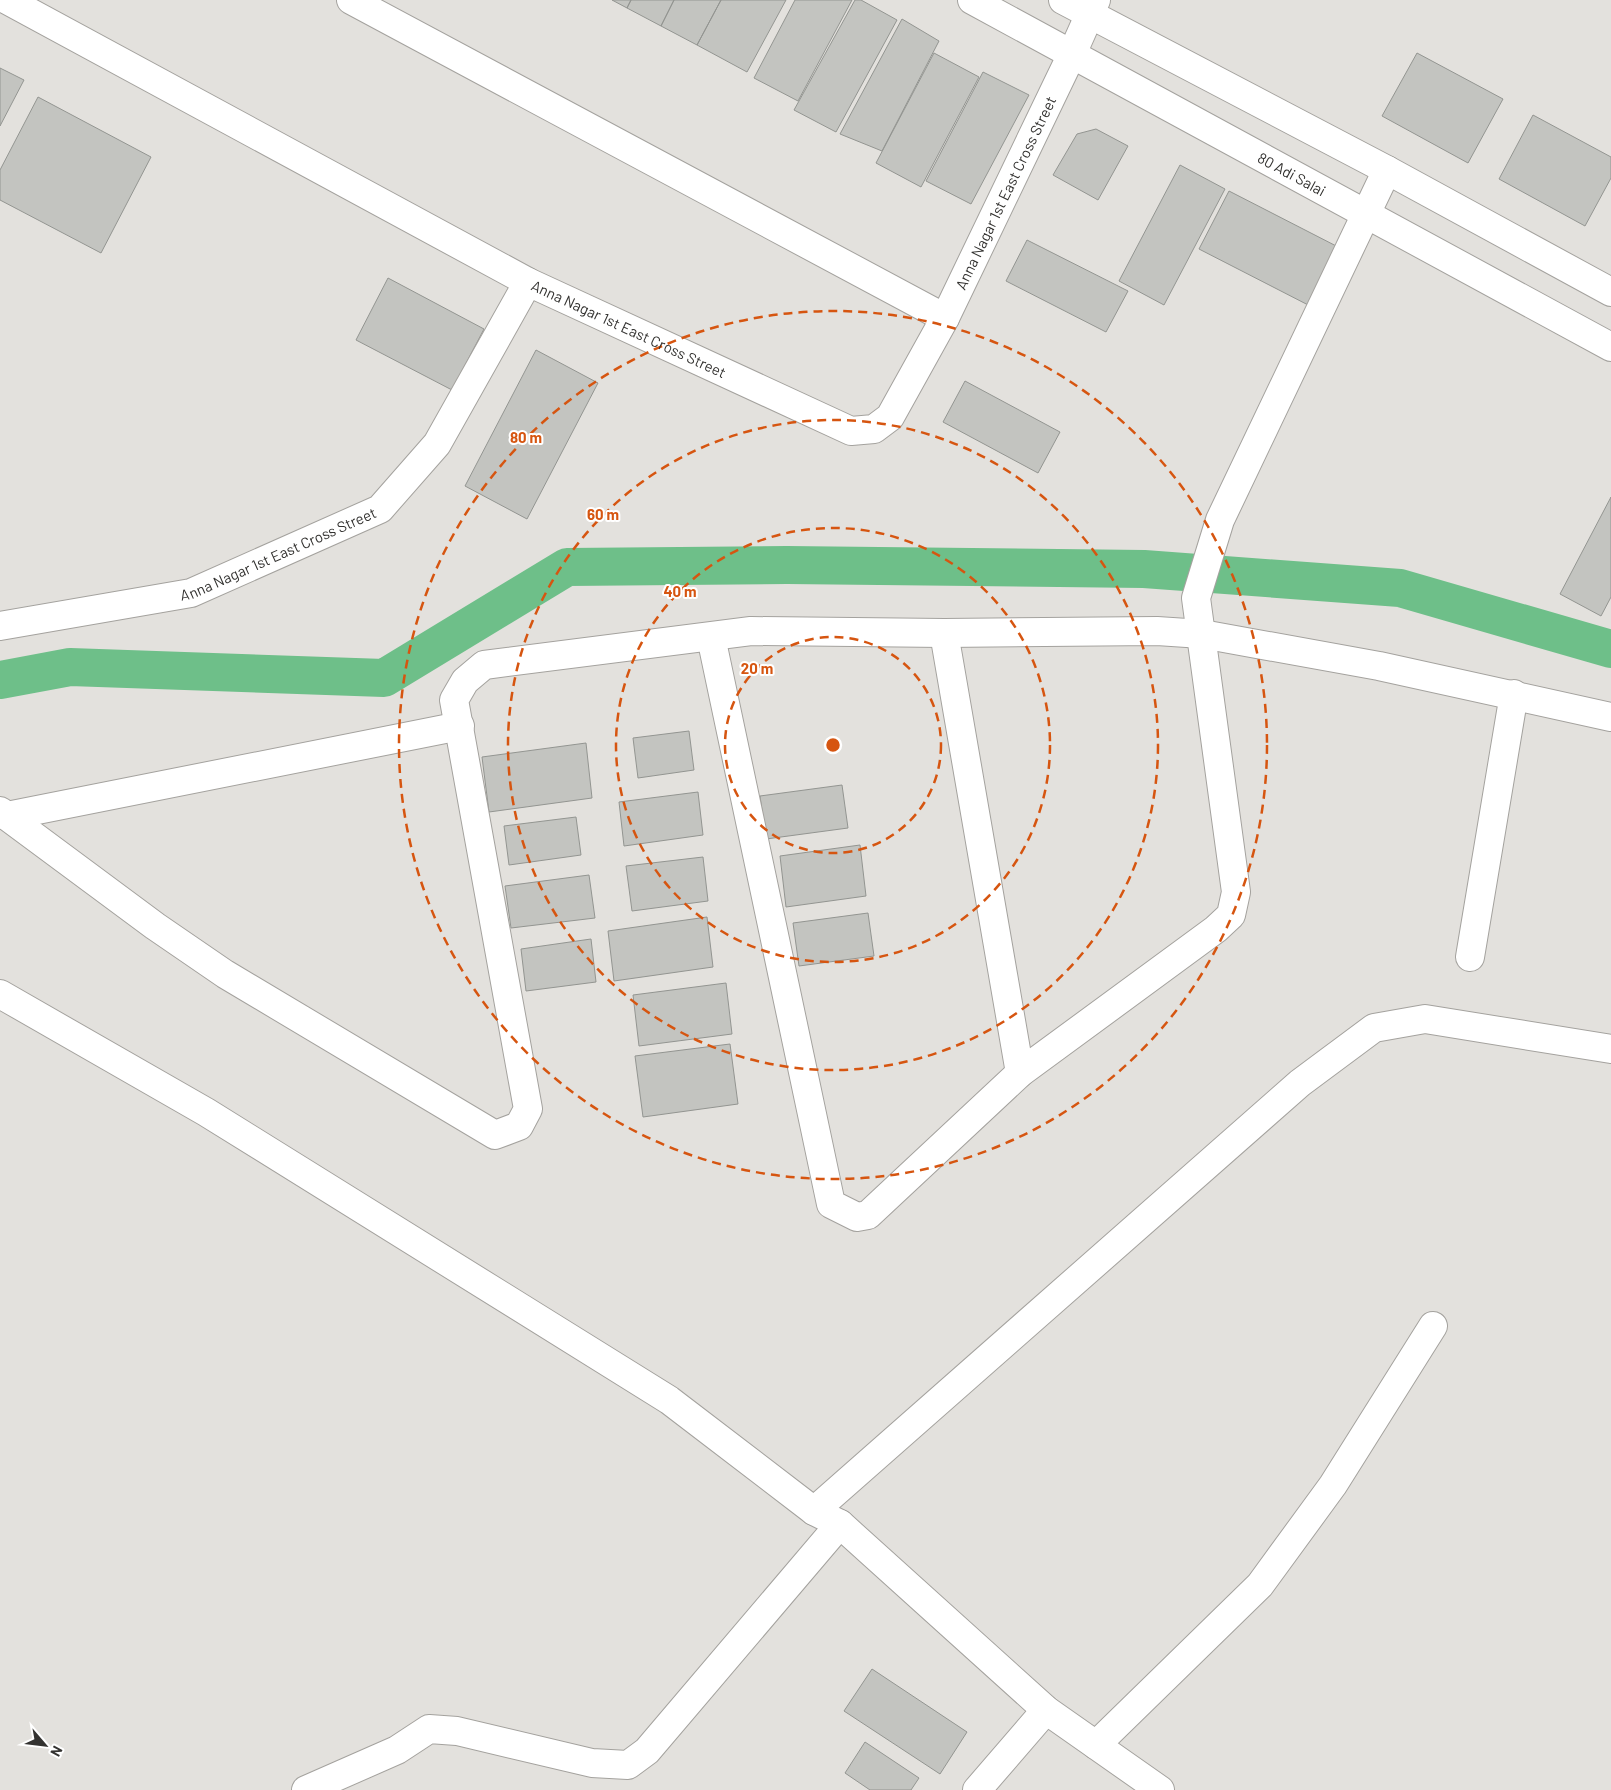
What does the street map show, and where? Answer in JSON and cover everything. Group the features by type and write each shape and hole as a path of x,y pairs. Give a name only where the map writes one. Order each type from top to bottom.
{"street":[{"path":"7,0 528,282"},
{"path":"351,0 945,318"},
{"name":"80 Adi Salai","path":"972,0 1368,213 1611,347"},
{"path":"1063,0 1092,6 1611,292"},
{"name":"Anna Nagar 1st East Cross Street","path":"0,626 191,593 380,509 437,444 528,282 851,431 874,429 890,417 945,318 1072,54 1092,6"},
{"path":"711,637 831,1204 857,1217 868,1215 1020,1073 1216,929 1231,915 1236,892 1196,598 1220,520 1387,170"},
{"path":"4,814 155,926 225,974 495,1135 519,1126 528,1109 454,700 465,680 484,665 751,631 944,633 1157,631 1202,634 1378,666 1514,694 1611,717"},
{"path":"944,633 1020,1073"},
{"path":"1470,957 1514,694"},
{"path":"4,814 460,726"},
{"path":"0,994 206,1112 669,1400 814,1511 840,1524 1046,1710 1160,1790"},
{"path":"814,1511 1300,1082 1374,1028 1425,1019 1611,1049"},
{"path":"1096,1746 1260,1585 1333,1485 1433,1326"},
{"path":"306,1790 397,1750 429,1729 457,1731 592,1763 628,1765 647,1750 840,1524"},
{"path":"977,1790 1046,1710"}],"building":[{"path":"612,0 631,0 627,8"},
{"path":"631,0 674,0 661,26 627,8"},
{"path":"674,0 721,0 697,45 661,26"},
{"path":"721,0 786,0 747,72 697,45"},
{"path":"795,0 852,0 798,101 754,78"},
{"path":"855,0 861,0 897,20 836,132 794,110"},
{"path":"902,19 939,41 882,151 840,134"},
{"path":"934,53 979,77 921,187 876,163"},
{"path":"1417,53 1503,99 1468,163 1382,116"},
{"path":"0,68 24,80 0,126"},
{"path":"983,72 1029,95 971,204 926,181"},
{"path":"38,97 151,157 101,253 0,200 0,170"},
{"path":"1533,115 1611,157 1611,178 1585,226 1499,179"},
{"path":"1096,129 1128,146 1098,200 1053,175 1077,134"},
{"path":"1180,165 1225,189 1164,305 1119,281"},
{"path":"1229,191 1344,250 1314,308 1199,249"},
{"path":"1027,240 1128,291 1106,332 1006,281"},
{"path":"388,278 484,329 452,390 356,340"},
{"path":"536,350 598,383 527,519 465,486"},
{"path":"965,381 1060,432 1038,473 943,422"},
{"path":"1611,497 1611,597 1601,616 1560,594"},
{"path":"689,731 694,770 638,778 633,738"},
{"path":"586,743 592,798 489,812 482,757"},
{"path":"842,785 848,828 766,839 760,796"},
{"path":"698,792 703,835 624,846 619,802"},
{"path":"576,817 581,855 509,865 504,826"},
{"path":"860,845 866,896 786,907 780,856"},
{"path":"703,857 708,901 632,911 626,866"},
{"path":"589,875 595,918 511,928 505,886"},
{"path":"868,913 874,956 799,966 793,923"},
{"path":"707,917 713,967 614,981 608,931"},
{"path":"591,939 596,982 526,991 521,949"},
{"path":"726,983 732,1034 639,1046 633,995"},
{"path":"730,1044 738,1104 643,1117 635,1056"},
{"path":"872,1669 967,1732 940,1774 844,1711"},
{"path":"865,1742 919,1778 911,1790 870,1790 845,1773"}],"waterway":[{"path":"0,680 70,667 384,678 567,567 787,565 1144,569 1400,588 1611,649"}]}
